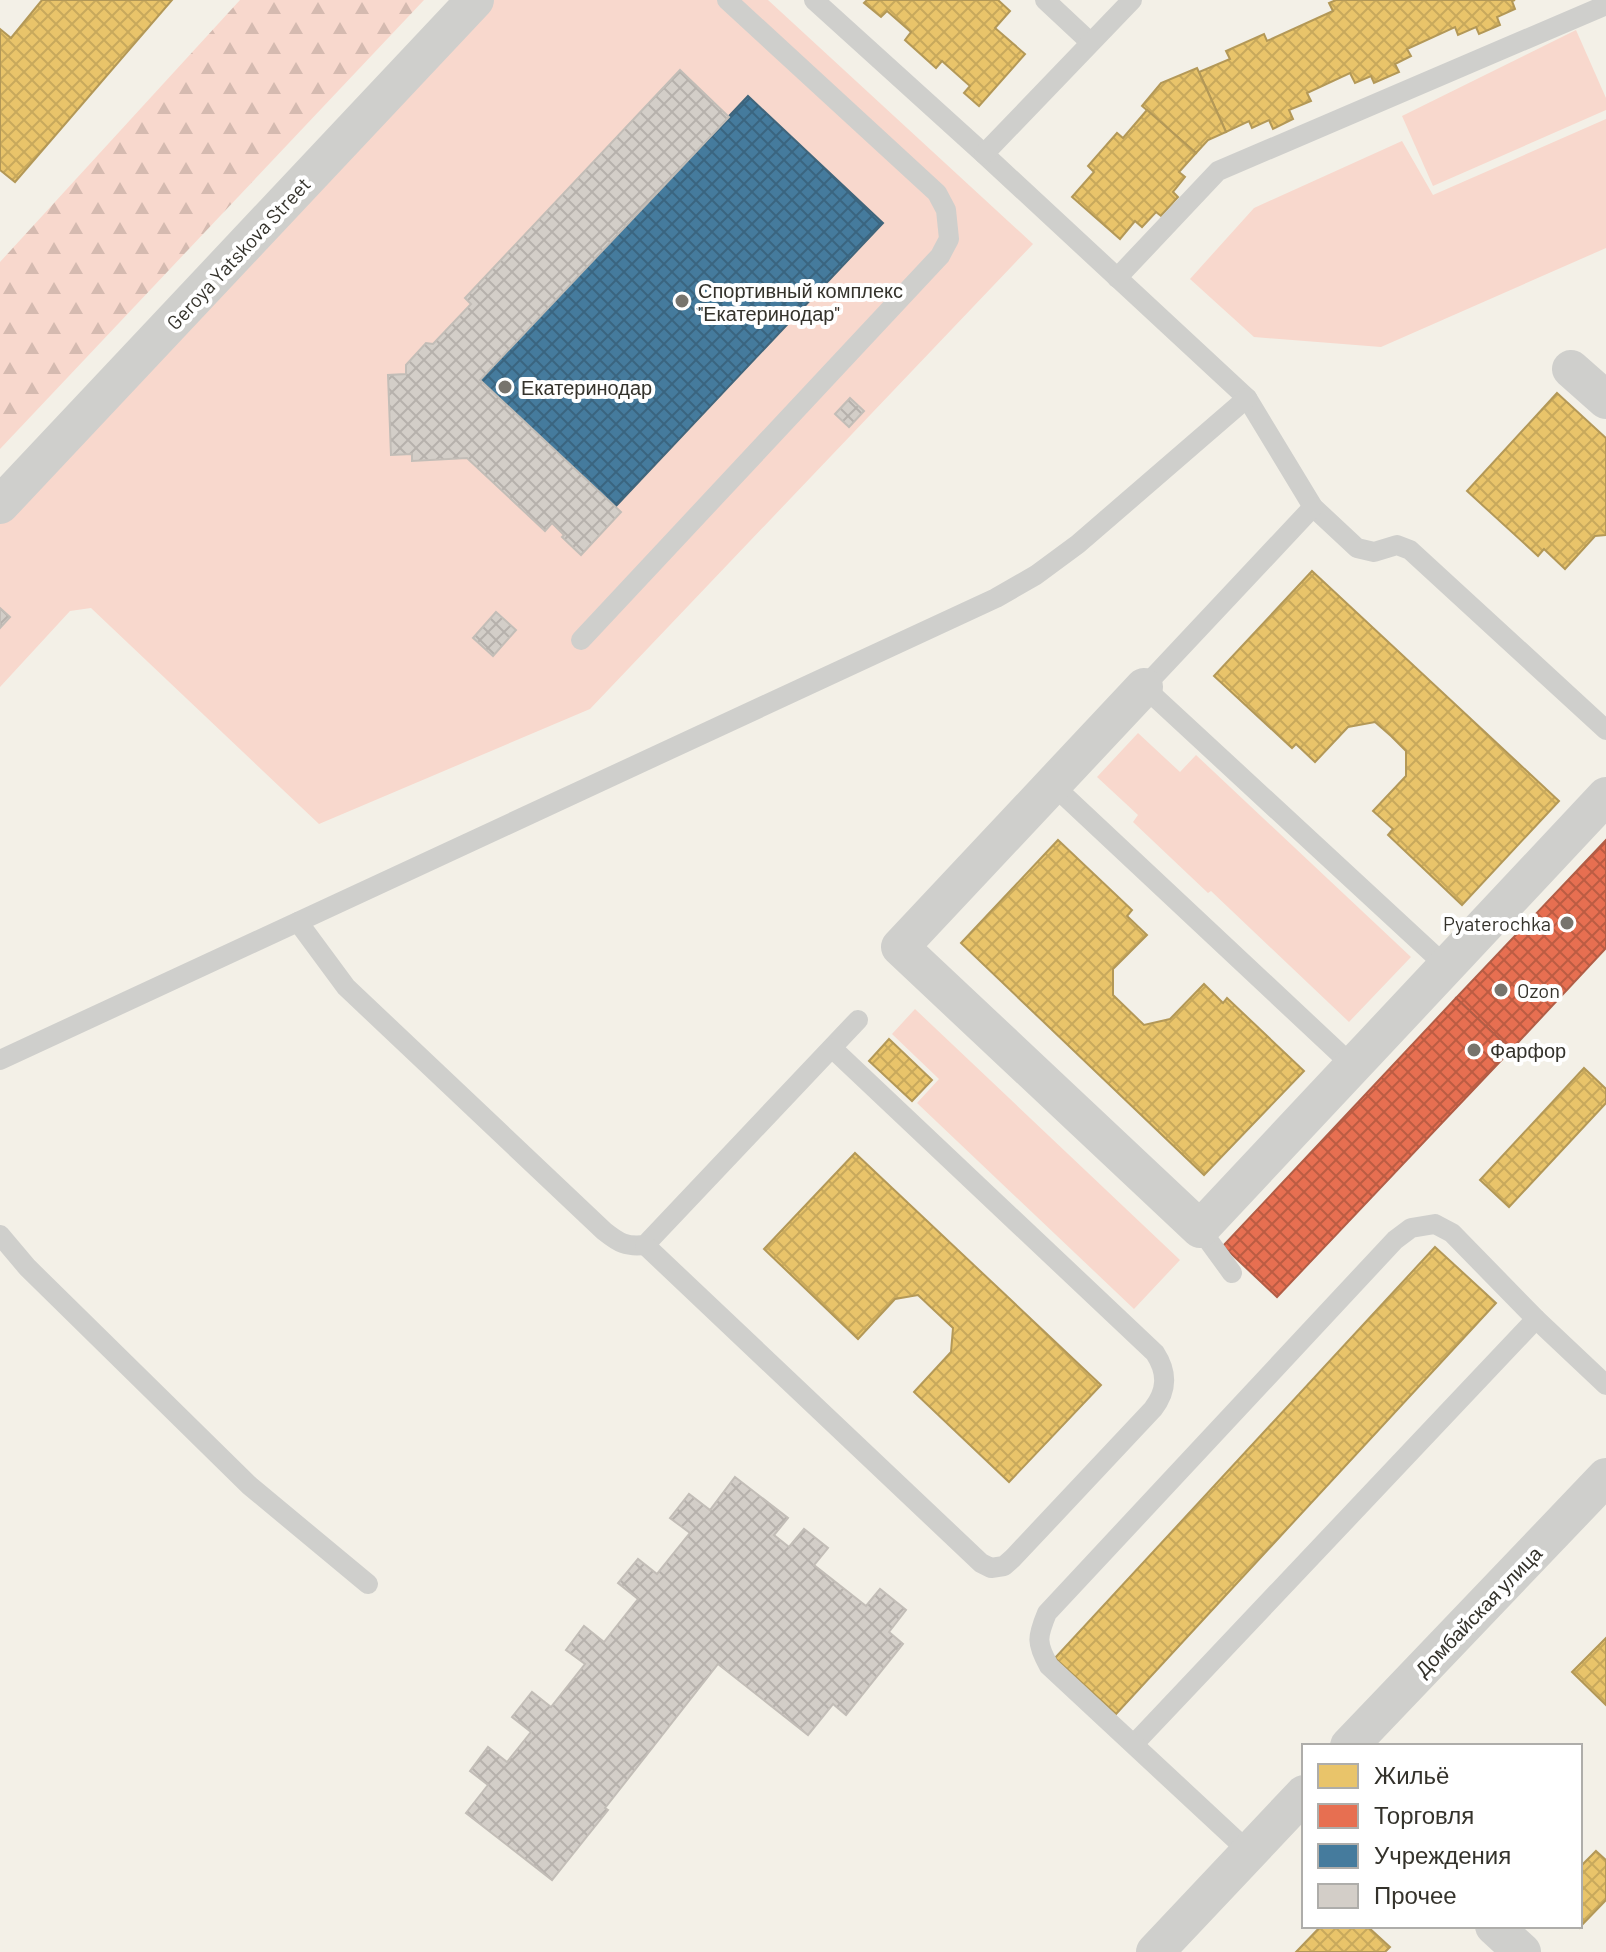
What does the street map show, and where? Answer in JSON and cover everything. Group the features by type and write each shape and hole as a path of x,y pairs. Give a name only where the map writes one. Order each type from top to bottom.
{"street":[{"name":"Geroya Yatskova Street","path":"0,505 475,0"},
{"path":"1571,369 1606,400"},
{"path":"1144,687 900,947 1200,1229 1606,796"},
{"name":"Домбайская улица","path":"1351,1744 1606,1477"},
{"path":"1155,1952 1302,1796"},
{"path":"1496,1928 1522,1952"}],"lane":[{"path":"581,640 940,256 949,239 946,210 937,193 727,0"},
{"path":"814,0 1247,398 1313,507 1357,548 1374,552 1397,545 1410,550 1606,730"},
{"path":"1045,0 1090,42"},
{"path":"984,154 1132,0"},
{"path":"1117,278 1218,171 1606,5"},
{"path":"0,1060 996,598 1036,575 1078,544 1247,398"},
{"path":"1313,507 1144,687 1447,967"},
{"path":"1053,785 1353,1066"},
{"path":"298,922 346,987 604,1231 616,1241 631,1246 645,1245 858,1020"},
{"path":"645,1245 981,1563 991,1568 1004,1566 1013,1558 1153,1409 1162,1397 1164,1382 1161,1362 832,1048"},
{"path":"1249,1852 1049,1666 1040,1650 1039,1632 1047,1613 1395,1240 1411,1228 1435,1224 1452,1233 1606,1385"},
{"path":"1200,1229 1232,1273"},
{"path":"0,1235 27,1267 250,1486 368,1584"},
{"path":"1134,1744 1536,1319"}],"green space":[{"path":"240,0 424,0 0,449 0,262"},
{"name":"Екатеринодар","path":"477,0 768,0 1033,244 590,709 319,824 91,608 70,611 0,687 0,507"},
{"path":"1576,30 1606,98 1606,110 1433,186 1402,116"},
{"path":"1606,119 1606,248 1381,347 1254,337 1190,279 1254,208 1402,141 1433,195"},
{"path":"1138,733 1180,772 1196,755 1411,957 1349,1022 1133,822 1138,815 1097,777"},
{"path":"915,1009 1180,1260 1134,1309 917,1103 939,1079 892,1034"}],"building: Жильё":[{"path":"42,0 172,0 15,182 0,170 0,29 11,38"},
{"path":"867,0 998,0 1010,11 995,28 1025,54 979,106 964,93 970,86 942,61 936,68 905,40 911,32 887,11 881,17 864,3"},
{"path":"1336,0 1515,0 1512,1 1515,9 1497,17 1500,25 1479,34 1476,27 1458,35 1455,27 1407,49 1411,56 1395,64 1399,72 1374,83 1371,76 1355,83 1350,73 1307,93 1311,101 1289,110 1293,119 1273,129 1269,120 1252,128 1249,121 1226,132 1199,72 1230,59 1226,51 1264,34 1267,41 1333,11 1329,3"},
{"path":"1197,68 1226,132 1208,140 1196,153 1142,106 1161,83"},
{"path":"1147,110 1196,153 1179,172 1185,177 1173,192 1178,197 1161,216 1156,212 1142,227 1135,221 1120,239 1072,197 1094,172 1088,166 1117,133 1123,138"},
{"path":"1557,393 1606,438 1606,535 1595,536 1565,569 1544,549 1538,556 1467,491"},
{"path":"1312,571 1559,801 1462,905 1388,835 1393,829 1373,811 1406,776 1406,751 1391,736 1375,722 1348,727 1315,762 1296,744 1292,748 1214,676"},
{"path":"1058,840 1132,910 1127,916 1147,935 1113,969 1113,995 1144,1025 1170,1019 1204,984 1223,1003 1227,998 1304,1071 1204,1175 961,943"},
{"path":"889,1039 932,1080 912,1101 869,1061"},
{"path":"1584,1068 1606,1089 1606,1103 1509,1207 1480,1180"},
{"path":"855,1153 1101,1385 1009,1482 914,1392 951,1352 953,1328 918,1295 895,1299 858,1339 764,1249"},
{"path":"1435,1247 1496,1303 1116,1714 1055,1658"},
{"path":"1606,1638 1606,1705 1572,1672"},
{"path":"1596,1851 1606,1860 1606,1900 1582,1925 1582,1865"},
{"path":"1319,1928 1369,1928 1390,1947 1385,1952 1296,1952"}],"building: Торговля":[{"name":"Pyaterochka","path":"1606,840 1606,948 1511,1050 1456,998"},
{"path":"1456,998 1511,1050 1277,1297 1223,1246"}],"building: Учреждения":[{"name":"Спортивный комплекс \"Екатеринодар\"","path":"748,96 883,223 615,507 480,380"}],"building: Прочее":[{"path":"680,70 729,117 480,380 621,512 581,555 552,523 545,531 467,458 412,461 412,454 391,455 388,375 406,374 406,365 426,343 433,344 471,304 465,298"},
{"path":"850,398 864,411 849,427 835,414"},
{"path":"0,608 10,617 0,628"},
{"path":"496,612 516,630 493,656 473,638"},
{"path":"735,1477 788,1518 774,1535 789,1547 804,1529 828,1548 814,1565 866,1606 880,1589 906,1610 889,1632 903,1644 846,1715 833,1704 808,1735 718,1664 552,1880 466,1813 488,1785 470,1771 488,1747 507,1762 531,1732 512,1717 532,1692 551,1707 585,1664 566,1650 584,1626 604,1642 638,1599 618,1583 638,1559 657,1574 690,1533 670,1518 689,1494 710,1510"}],"place":[{"name":"Спортивный комплекс \"Екатеринодар\"","path":"682,301"},
{"name":"Екатеринодар","path":"505,387"},
{"name":"Pyaterochka","path":"1567,923"},
{"name":"Ozon","path":"1501,990"},
{"name":"Фарфор","path":"1474,1050"}]}
